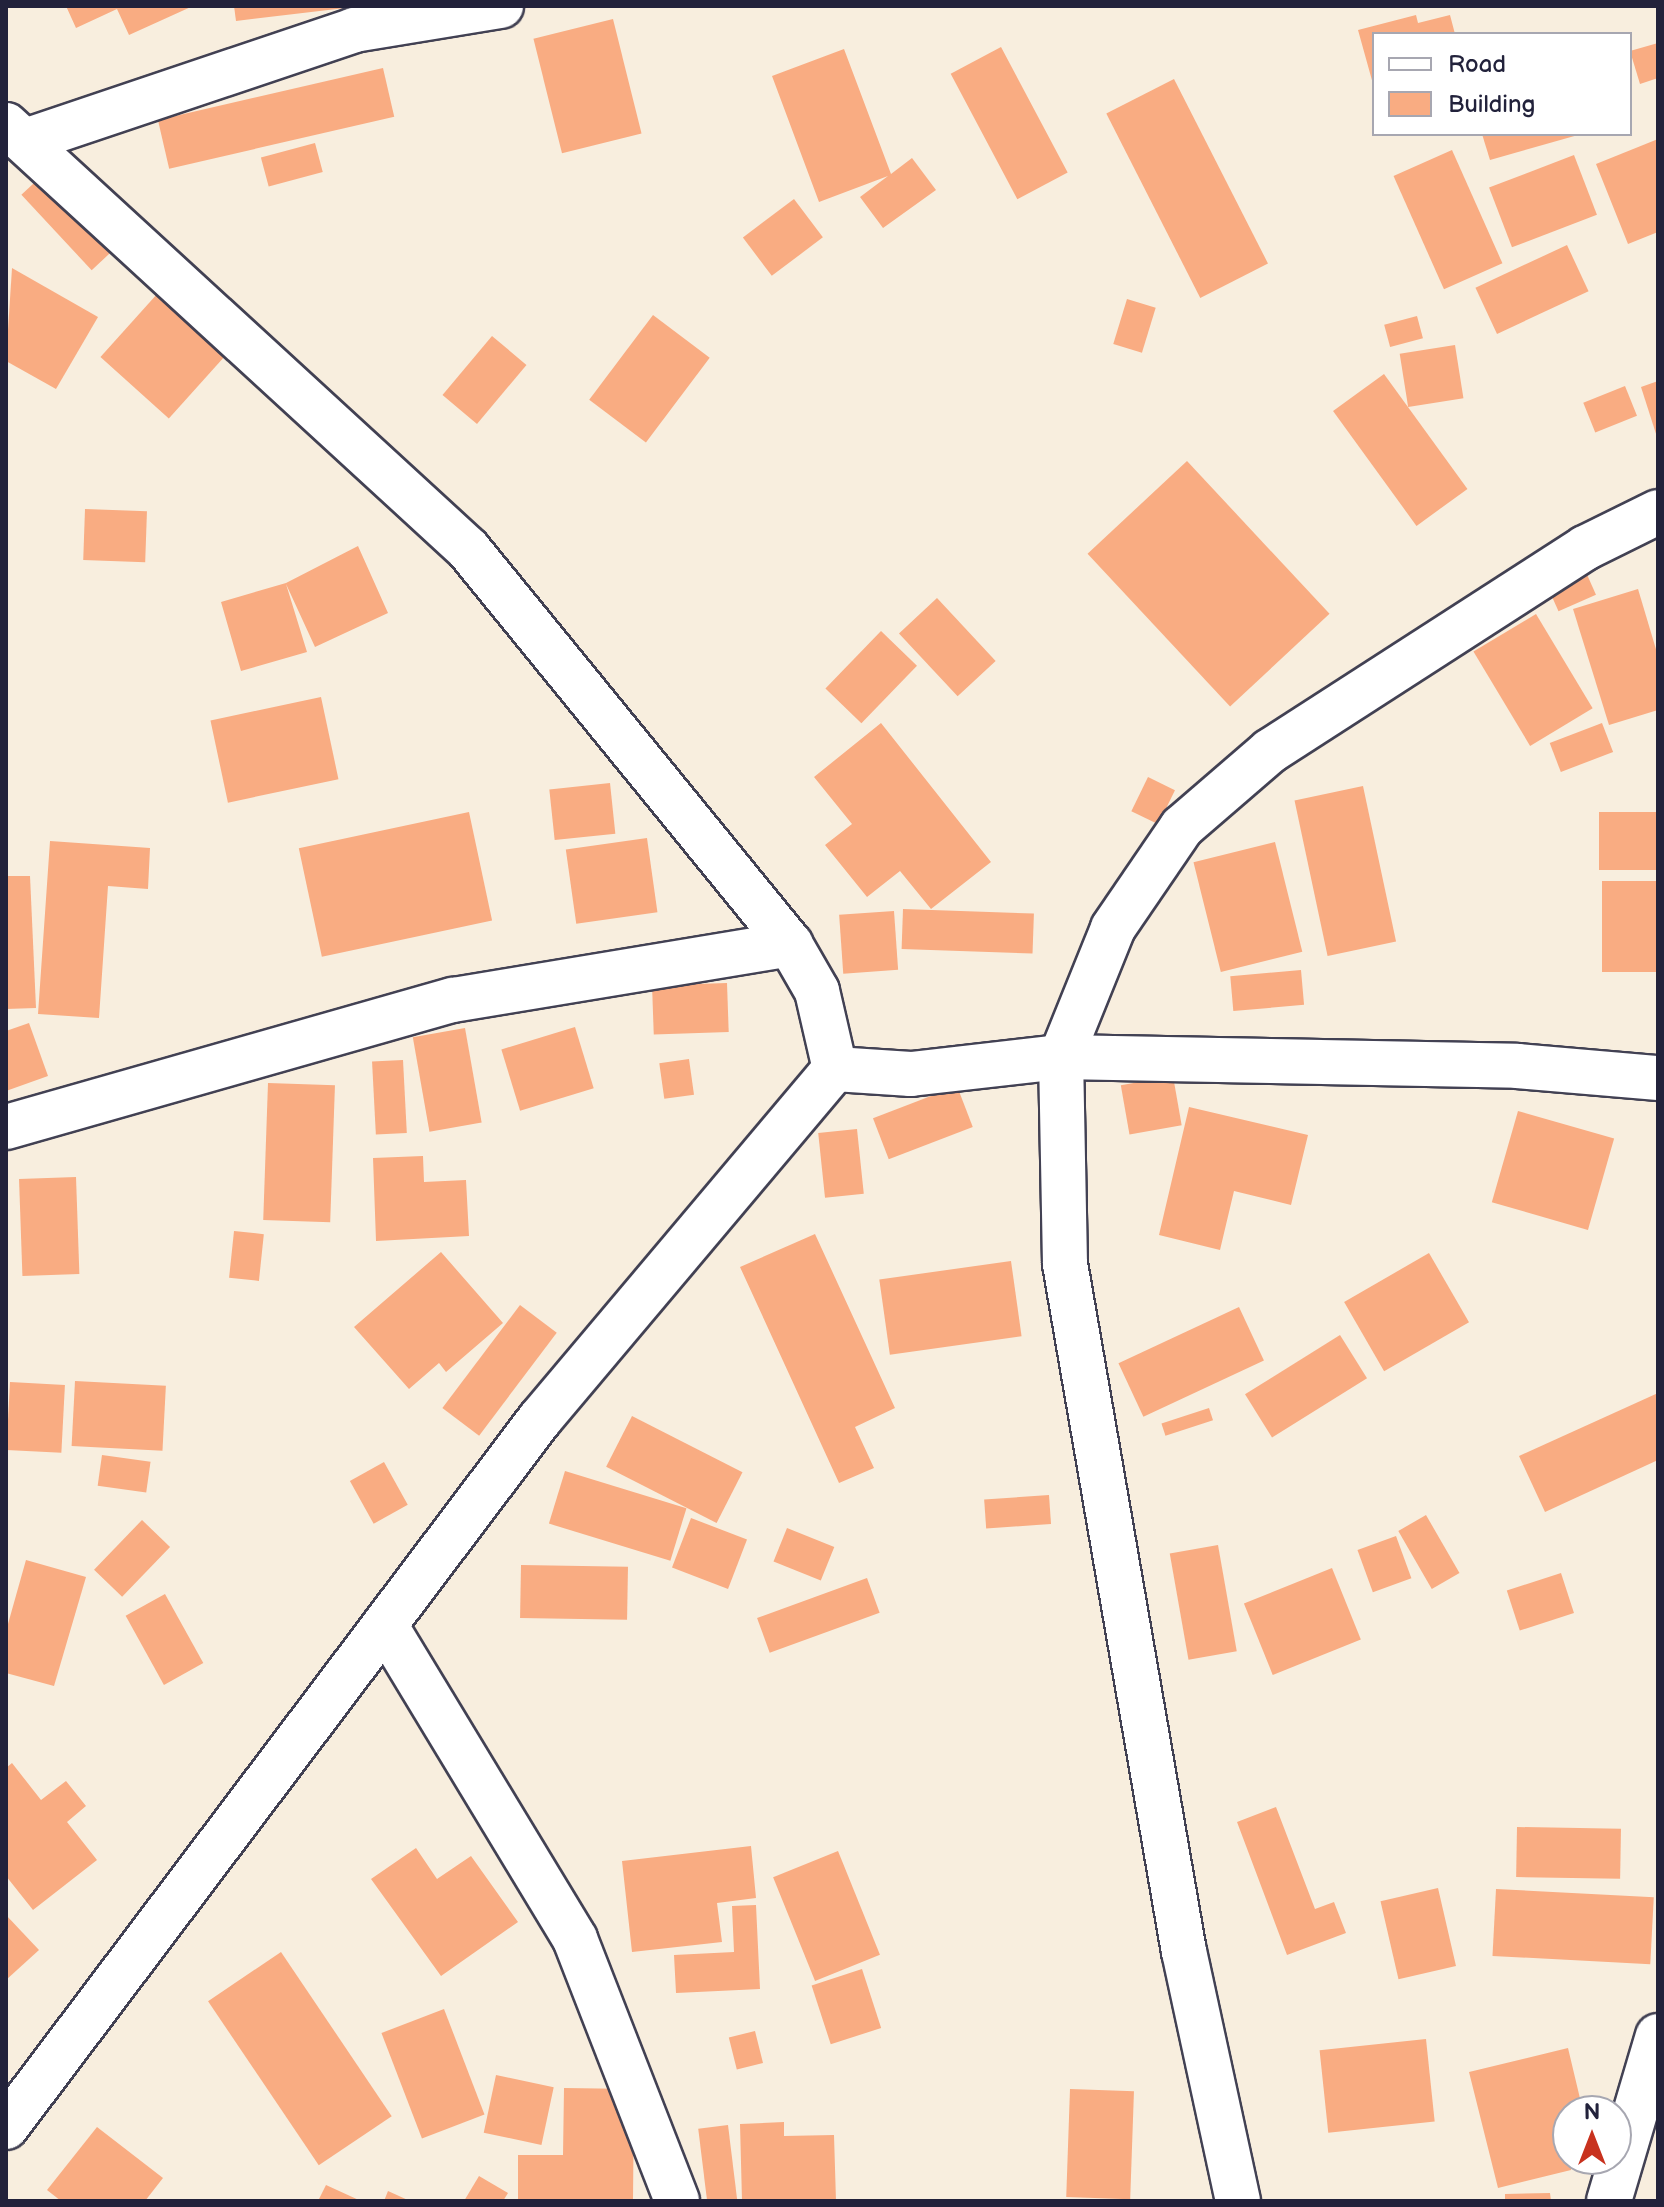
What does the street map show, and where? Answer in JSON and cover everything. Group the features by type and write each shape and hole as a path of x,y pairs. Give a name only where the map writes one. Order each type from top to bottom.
{"street":[{"path":"16,133 354,30 501,6"},
{"path":"16,133 468,549 790,944 817,991 835,1069"},
{"path":"1238,2201 1184,1952 1065,1264 1061,1057 1113,928 1182,827 1270,751 1585,548 1658,512"},
{"path":"6,1127 453,1000 790,944"},
{"path":"835,1069 911,1074 1061,1057 1517,1066 1658,1078"},
{"path":"6,2127 540,1419 835,1069"},
{"path":"385,1625 575,1939 677,2201"},
{"path":"1609,2201 1658,2036"}],"building":[{"path":"66,6 193,6 129,35 117,9 76,28"},
{"path":"234,6 345,6 345,8 236,21"},
{"path":"1416,15 1418,23 1450,15 1454,32 1372,32 1372,80 1358,30"},
{"path":"613,19 642,133 562,153 533,39"},
{"path":"1658,43 1658,78 1640,84 1632,50"},
{"path":"1001,47 1068,172 1017,199 951,74"},
{"path":"844,49 891,174 912,158 936,190 883,228 860,197 888,176 819,202 772,76"},
{"path":"383,68 394,117 169,169 158,120"},
{"path":"1174,79 1268,263 1200,298 1106,114"},
{"path":"1483,136 1574,136 1490,160"},
{"path":"1658,139 1658,232 1628,244 1596,164"},
{"path":"315,143 323,172 269,186 261,157"},
{"path":"1452,150 1502,263 1444,289 1394,176"},
{"path":"1574,155 1597,215 1512,247 1489,188"},
{"path":"47,171 117,246 92,270 21,195"},
{"path":"794,199 823,237 772,276 743,238"},
{"path":"1567,245 1589,291 1497,334 1475,288"},
{"path":"12,268 98,317 56,389 6,361"},
{"path":"158,293 226,355 169,418 100,357"},
{"path":"1127,299 1156,308 1142,353 1113,344"},
{"path":"653,315 710,358 646,442 589,400"},
{"path":"1417,316 1423,338 1390,347 1384,325"},
{"path":"492,336 526,365 477,424 443,395"},
{"path":"1455,345 1463,398 1408,407 1400,354"},
{"path":"1384,374 1467,489 1416,526 1333,411"},
{"path":"1658,381 1658,437 1657,437 1641,387"},
{"path":"1625,386 1637,416 1595,433 1583,403"},
{"path":"1187,461 1330,614 1230,707 1088,554"},
{"path":"85,509 147,511 145,562 83,560"},
{"path":"358,546 388,613 315,647 286,584 307,652 241,671 221,602 286,583"},
{"path":"1585,570 1596,595 1559,611 1548,587"},
{"path":"1638,589 1658,656 1658,710 1609,725 1573,609"},
{"path":"937,598 996,661 958,696 899,633"},
{"path":"1536,614 1593,708 1530,746 1473,652"},
{"path":"881,631 917,666 861,723 825,689"},
{"path":"321,697 338,779 228,803 210,720"},
{"path":"881,723 991,862 931,909 900,871 867,897 825,845 852,824 814,777"},
{"path":"1602,723 1613,752 1561,772 1550,743"},
{"path":"1148,777 1175,790 1158,824 1131,811"},
{"path":"610,783 615,834 555,840 549,789"},
{"path":"1363,786 1396,942 1328,956 1295,801"},
{"path":"469,812 492,921 322,957 299,848"},
{"path":"1599,812 1658,812 1658,870 1599,870"},
{"path":"647,838 657,912 576,924 566,849"},
{"path":"50,841 150,848 148,889 108,886 99,1018 38,1014"},
{"path":"1275,842 1302,952 1221,972 1193,862"},
{"path":"6,876 30,876 36,1008 6,1009"},
{"path":"1602,881 1658,881 1658,972 1602,972"},
{"path":"903,909 1034,914 1033,954 902,949"},
{"path":"894,911 898,970 843,974 839,915"},
{"path":"1301,970 1304,1005 1233,1011 1230,976"},
{"path":"727,983 729,1032 654,1035 652,986"},
{"path":"29,1023 48,1076 6,1091 6,1031"},
{"path":"575,1027 594,1088 520,1111 501,1050"},
{"path":"465,1028 482,1123 429,1132 413,1037"},
{"path":"689,1059 694,1095 664,1099 659,1063"},
{"path":"403,1060 407,1133 376,1135 372,1062"},
{"path":"1173,1076 1182,1125 1129,1134 1121,1085"},
{"path":"268,1083 335,1085 330,1222 263,1220"},
{"path":"957,1086 973,1127 889,1159 873,1118"},
{"path":"1189,1107 1308,1135 1291,1205 1234,1191 1220,1250 1159,1235"},
{"path":"1518,1111 1614,1139 1588,1230 1492,1202"},
{"path":"857,1129 864,1194 825,1198 818,1133"},
{"path":"423,1156 424,1182 466,1180 469,1236 376,1241 373,1158"},
{"path":"76,1177 79,1274 22,1276 19,1179"},
{"path":"234,1231 264,1234 259,1281 229,1278"},
{"path":"815,1234 895,1408 855,1427 874,1468 839,1483 740,1267"},
{"path":"441,1252 503,1323 446,1372 439,1363 409,1389 354,1327"},
{"path":"1429,1253 1469,1322 1384,1371 1344,1302"},
{"path":"1011,1261 1022,1336 890,1355 879,1280"},
{"path":"520,1305 557,1333 479,1436 442,1408"},
{"path":"1239,1307 1264,1360 1143,1417 1118,1363"},
{"path":"1340,1335 1367,1378 1272,1438 1245,1394"},
{"path":"75,1381 166,1386 162,1451 72,1446"},
{"path":"10,1382 65,1385 61,1453 6,1450"},
{"path":"1658,1393 1658,1460 1545,1512 1519,1456"},
{"path":"1209,1408 1213,1420 1165,1436 1161,1423"},
{"path":"632,1416 742,1472 717,1523 606,1467"},
{"path":"102,1455 151,1462 146,1493 98,1486"},
{"path":"384,1462 408,1505 374,1524 350,1481"},
{"path":"565,1471 686,1508 670,1561 549,1524"},
{"path":"1049,1495 1051,1524 986,1528 984,1500"},
{"path":"1426,1515 1460,1573 1432,1589 1398,1531"},
{"path":"691,1518 747,1540 728,1589 672,1567"},
{"path":"142,1520 170,1547 122,1597 94,1570"},
{"path":"787,1528 834,1547 821,1580 774,1561"},
{"path":"1396,1536 1411,1578 1373,1592 1357,1550"},
{"path":"1218,1545 1237,1651 1188,1660 1170,1554"},
{"path":"26,1560 86,1577 54,1686 6,1673 6,1631"},
{"path":"521,1565 628,1567 627,1620 520,1618"},
{"path":"1332,1568 1361,1639 1273,1675 1244,1604"},
{"path":"1561,1573 1574,1613 1520,1631 1507,1591"},
{"path":"867,1578 880,1613 770,1653 757,1618"},
{"path":"165,1594 203,1663 164,1685 126,1616"},
{"path":"12,1763 41,1800 66,1781 86,1806 67,1822 97,1860 33,1910 6,1876 6,1768"},
{"path":"1276,1807 1315,1909 1334,1902 1346,1933 1287,1955 1237,1822"},
{"path":"1517,1827 1621,1829 1620,1879 1516,1877"},
{"path":"751,1846 756,1898 717,1903 722,1942 632,1952 622,1861"},
{"path":"416,1848 437,1879 471,1856 518,1922 441,1976 371,1879"},
{"path":"838,1851 880,1955 815,1981 773,1877"},
{"path":"1438,1888 1456,1966 1399,1979 1381,1901"},
{"path":"1496,1889 1654,1897 1650,1964 1492,1956"},
{"path":"756,1905 760,1989 676,1993 674,1955 734,1952 732,1906"},
{"path":"6,1915 39,1950 6,1980"},
{"path":"281,1952 392,2116 319,2165 208,2001"},
{"path":"862,1969 881,2028 831,2044 812,1985"},
{"path":"444,2009 484,2114 422,2139 381,2033"},
{"path":"755,2031 763,2063 737,2070 729,2038"},
{"path":"1426,2039 1435,2122 1328,2133 1320,2050"},
{"path":"1568,2048 1579,2095 1552,2095 1552,2175 1498,2188 1469,2072"},
{"path":"496,2075 554,2087 541,2145 484,2133"},
{"path":"564,2088 634,2089 633,2201 518,2201 518,2155 563,2155"},
{"path":"1070,2089 1134,2091 1130,2199 1066,2197"},
{"path":"784,2122 784,2136 834,2135 836,2201 742,2201 740,2124"},
{"path":"728,2125 737,2201 707,2201 698,2129"},
{"path":"97,2127 163,2178 145,2201 61,2201 47,2190"},
{"path":"479,2176 508,2193 503,2201 464,2201"},
{"path":"326,2185 361,2201 318,2201"},
{"path":"388,2191 410,2201 384,2201"},
{"path":"1550,2193 1551,2201 1505,2201 1505,2194"}]}
